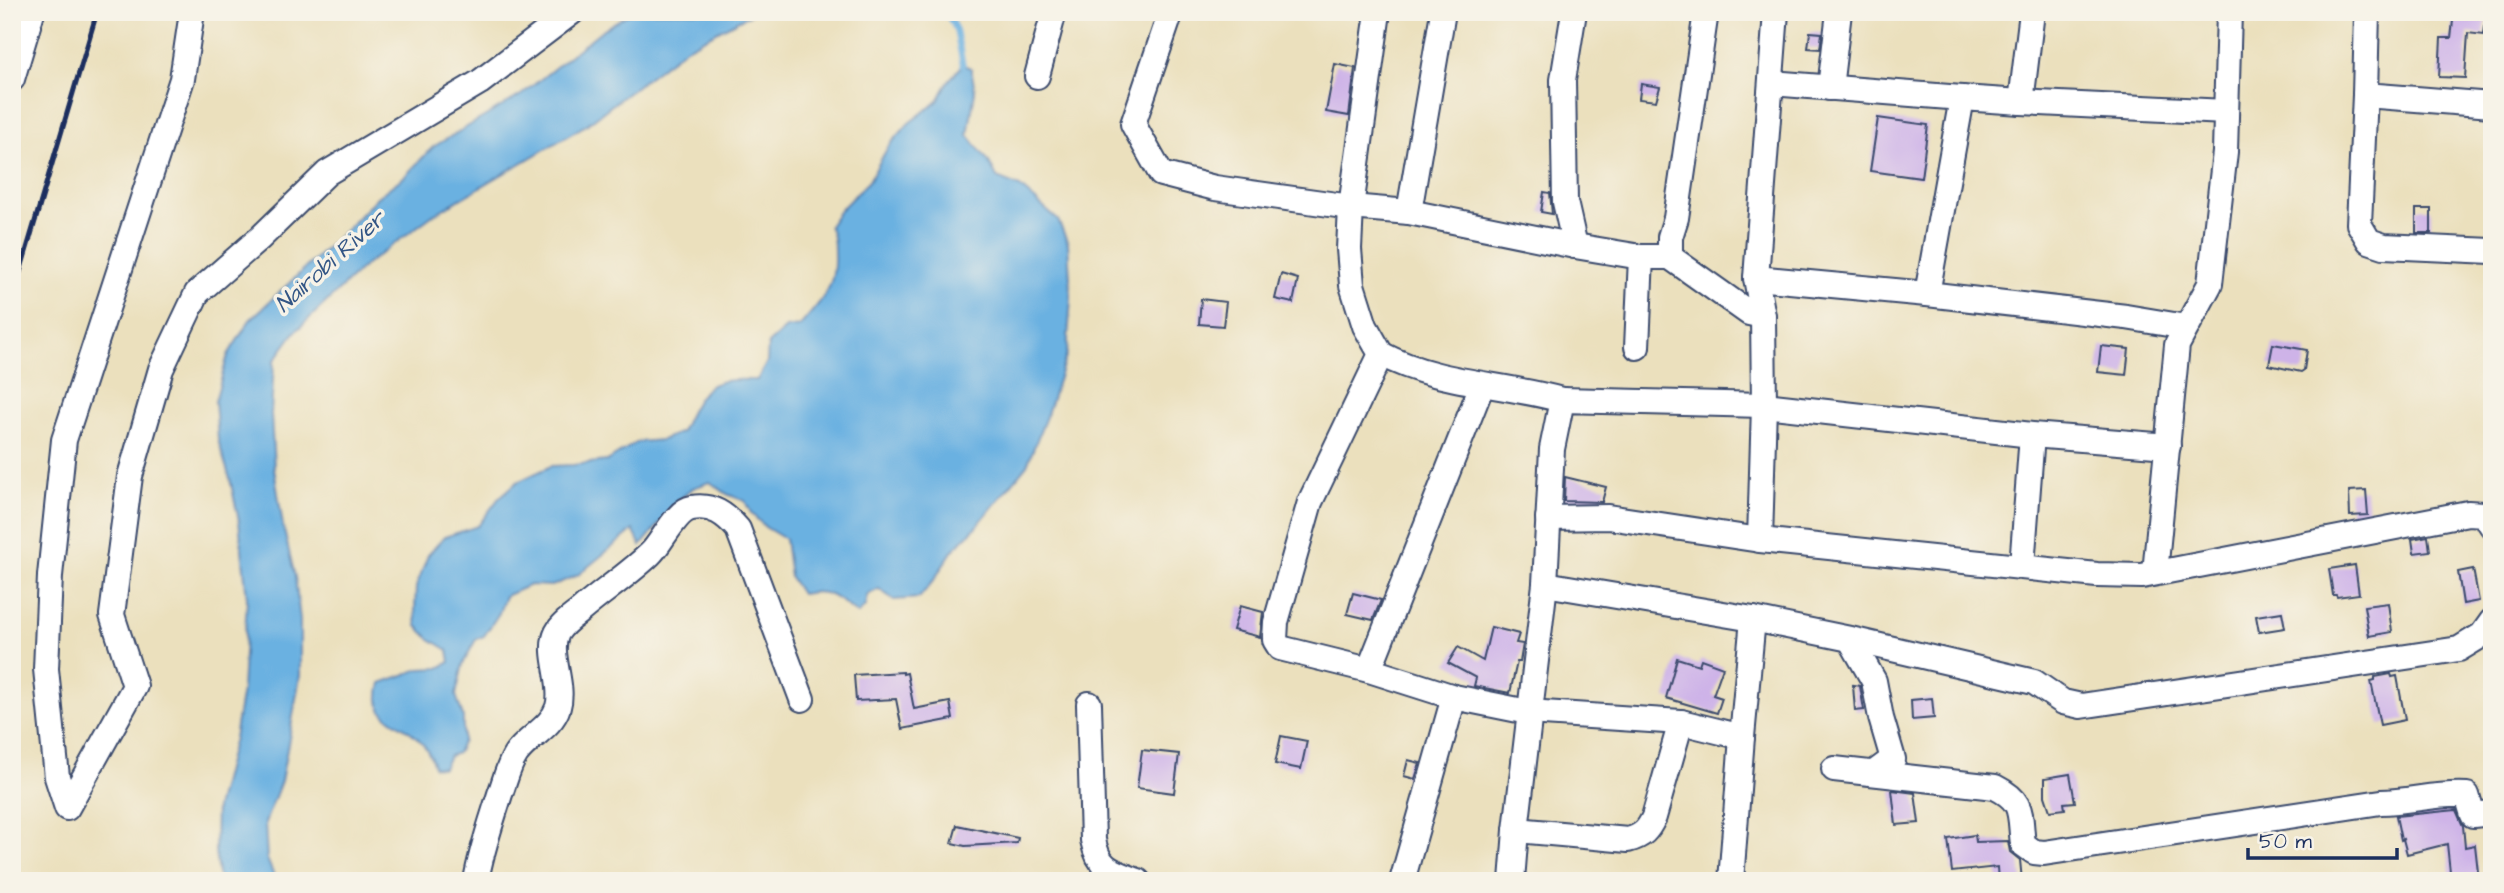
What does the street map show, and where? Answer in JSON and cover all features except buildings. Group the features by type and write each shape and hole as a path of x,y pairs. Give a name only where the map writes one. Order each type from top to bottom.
{"street":[{"path":"12,79 32,12"},
{"path":"192,12 182,79 64,440 50,576 46,669 57,778 67,808 135,686 112,615 130,476 161,369 197,293 260,238 327,173 480,82 572,12"},
{"path":"1037,76 1054,12"},
{"path":"1171,12 1133,124 1161,174 1215,188 1351,207 1409,212 1575,246 1641,257 1670,257 1749,313 1763,316"},
{"path":"1378,12 1351,207 1349,249 1352,285 1365,326 1381,354 1416,370 1562,400 1764,405 2032,435 2168,446"},
{"path":"1409,212 1443,12"},
{"path":"1574,12 1563,80 1565,202 1575,246"},
{"path":"1670,257 1670,237 1676,218 1706,12"},
{"path":"1760,540 1764,405 1763,316 1756,278 1776,12"},
{"path":"1830,88 1839,12"},
{"path":"2021,102 2032,12"},
{"path":"2155,573 2177,345 2210,284 2225,152 2229,12"},
{"path":"2367,12 2359,224 2369,241 2384,246 2492,251"},
{"path":"1770,83 2021,102 2226,112"},
{"path":"2365,95 2492,105"},
{"path":"1927,293 1962,98"},
{"path":"1637,347 1641,257"},
{"path":"1756,278 1927,293 2126,317 2186,327"},
{"path":"1381,354 1310,502 1276,622 1275,640 1280,648 1369,670 1454,697 1528,712 1681,722 1742,737"},
{"path":"1369,670 1482,385"},
{"path":"1512,881 1528,712 1545,584 1552,449 1562,400"},
{"path":"2022,566 2032,435"},
{"path":"476,881 480,856 508,769 515,755 556,711 561,696 554,646 557,634 608,587 653,552 680,516 690,508 709,508 724,514 738,529 802,699"},
{"path":"1548,518 1608,517 1760,540 2097,575 2142,576 2468,513 2484,514 2492,526"},
{"path":"1545,584 1753,619 1850,639 2034,682 2063,702 2081,706 2459,649 2482,635 2492,621"},
{"path":"1731,881 1753,619"},
{"path":"1850,639 1874,681 1893,758 1874,773"},
{"path":"1402,881 1454,697"},
{"path":"1090,704 1096,854 1101,864 1138,881"},
{"path":"1516,830 1628,840 1641,837 1654,817 1681,722"},
{"path":"1834,769 1995,787 2013,796 2018,806 2023,844 2034,852 2044,853 2381,802 2418,799 2441,793 2467,795 2473,815 2492,813"}],"water":[{"name":"Nairobi River","path":"632,12 754,12 686,48 586,125 433,215 363,267 295,332 274,361 271,414 274,468 283,526 295,577 300,620 300,676 281,781 265,823 267,859 276,881 219,881 215,852 216,808 234,738 242,690 247,598 239,521 218,440 215,401 228,355 250,320 347,229 377,197 405,176 433,147 521,95 602,30"},
{"path":"963,65 971,68 975,91 968,135 989,162 997,178 1020,187 1058,220 1068,243 1071,297 1067,353 1027,465 976,527 953,550 919,598 894,600 879,589 867,595 865,606 858,614 832,595 819,592 801,594 790,577 785,539 765,527 751,513 745,501 727,494 710,482 693,488 678,501 641,546 633,530 578,575 552,586 530,585 505,596 499,613 484,636 476,639 463,664 456,695 463,717 463,741 457,753 449,756 443,768 434,767 429,753 420,741 386,716 379,703 381,683 420,669 439,668 450,662 448,650 430,639 417,626 416,587 428,555 444,537 478,526 499,498 517,482 551,466 607,461 637,442 662,440 681,432 707,388 723,381 757,380 767,362 768,344 786,328 800,326 830,286 834,250 829,226 840,210 869,181 888,147 909,123 938,101 949,80"}],"waterway":[{"path":"946,12 956,30 963,65"}],"railway":[{"path":"12,299 97,12"}]}
